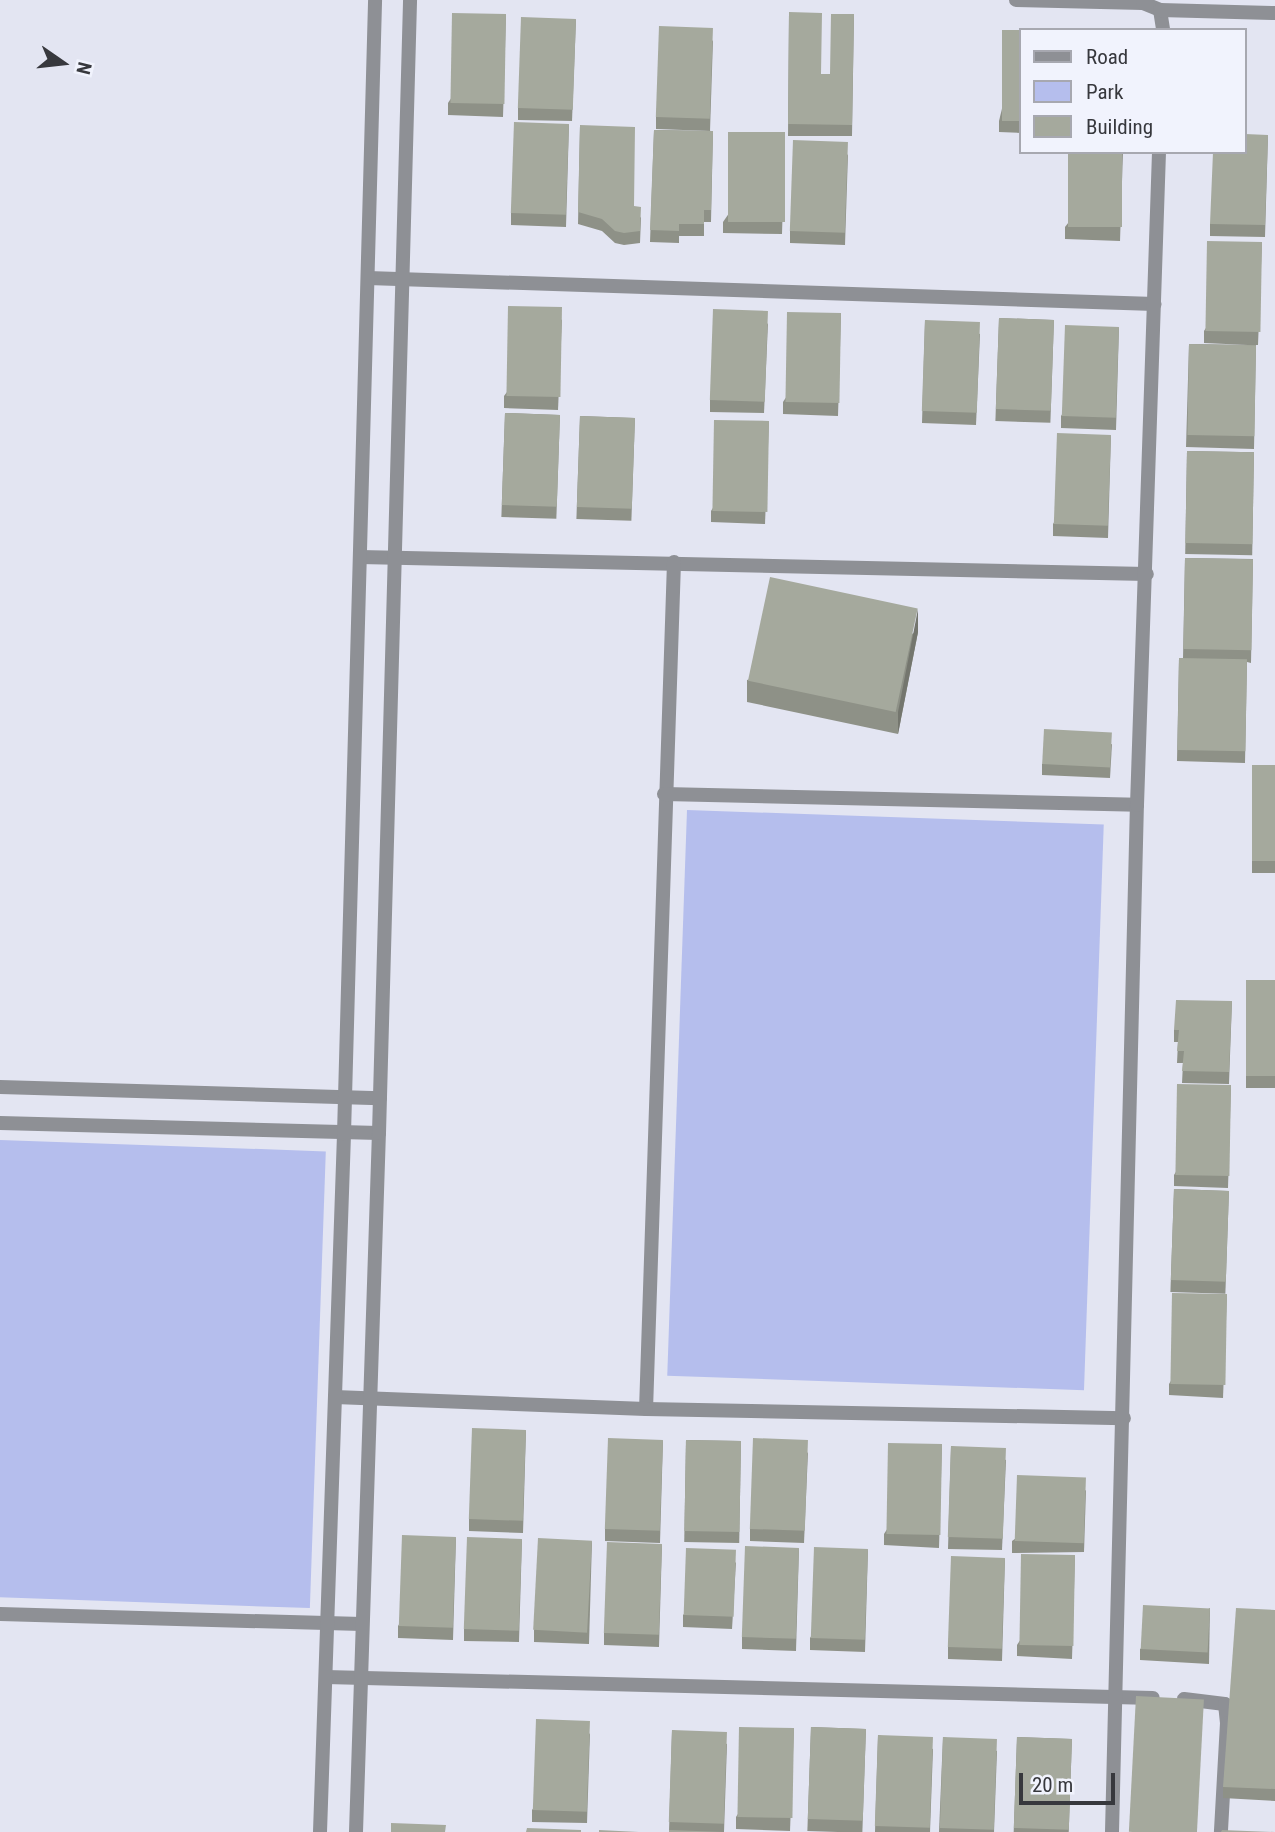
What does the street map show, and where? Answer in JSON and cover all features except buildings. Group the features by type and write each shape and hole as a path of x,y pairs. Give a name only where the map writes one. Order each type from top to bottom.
{"street":[{"path":"320,1832 344,1134 375,0"},
{"path":"356,1832 359,1678 380,1133 410,0"},
{"path":"1016,0 1143,4 1160,10 1275,13"},
{"path":"1160,10 1163,28"},
{"path":"1112,1832 1137,805 1147,574 1159,154"},
{"path":"368,278 1155,304"},
{"path":"360,557 1147,574"},
{"path":"646,1409 664,794 674,562"},
{"path":"664,794 1137,805"},
{"path":"0,1087 380,1098"},
{"path":"0,1123 380,1133"},
{"path":"335,1397 646,1409 1124,1418"},
{"path":"0,1614 362,1624"},
{"path":"326,1677 1198,1699 1225,1703 1227,1723 1221,1832"}],"green space":[{"path":"687,810 1104,825 1084,1390 667,1376"},
{"path":"0,1140 326,1151 310,1608 0,1597"}]}
